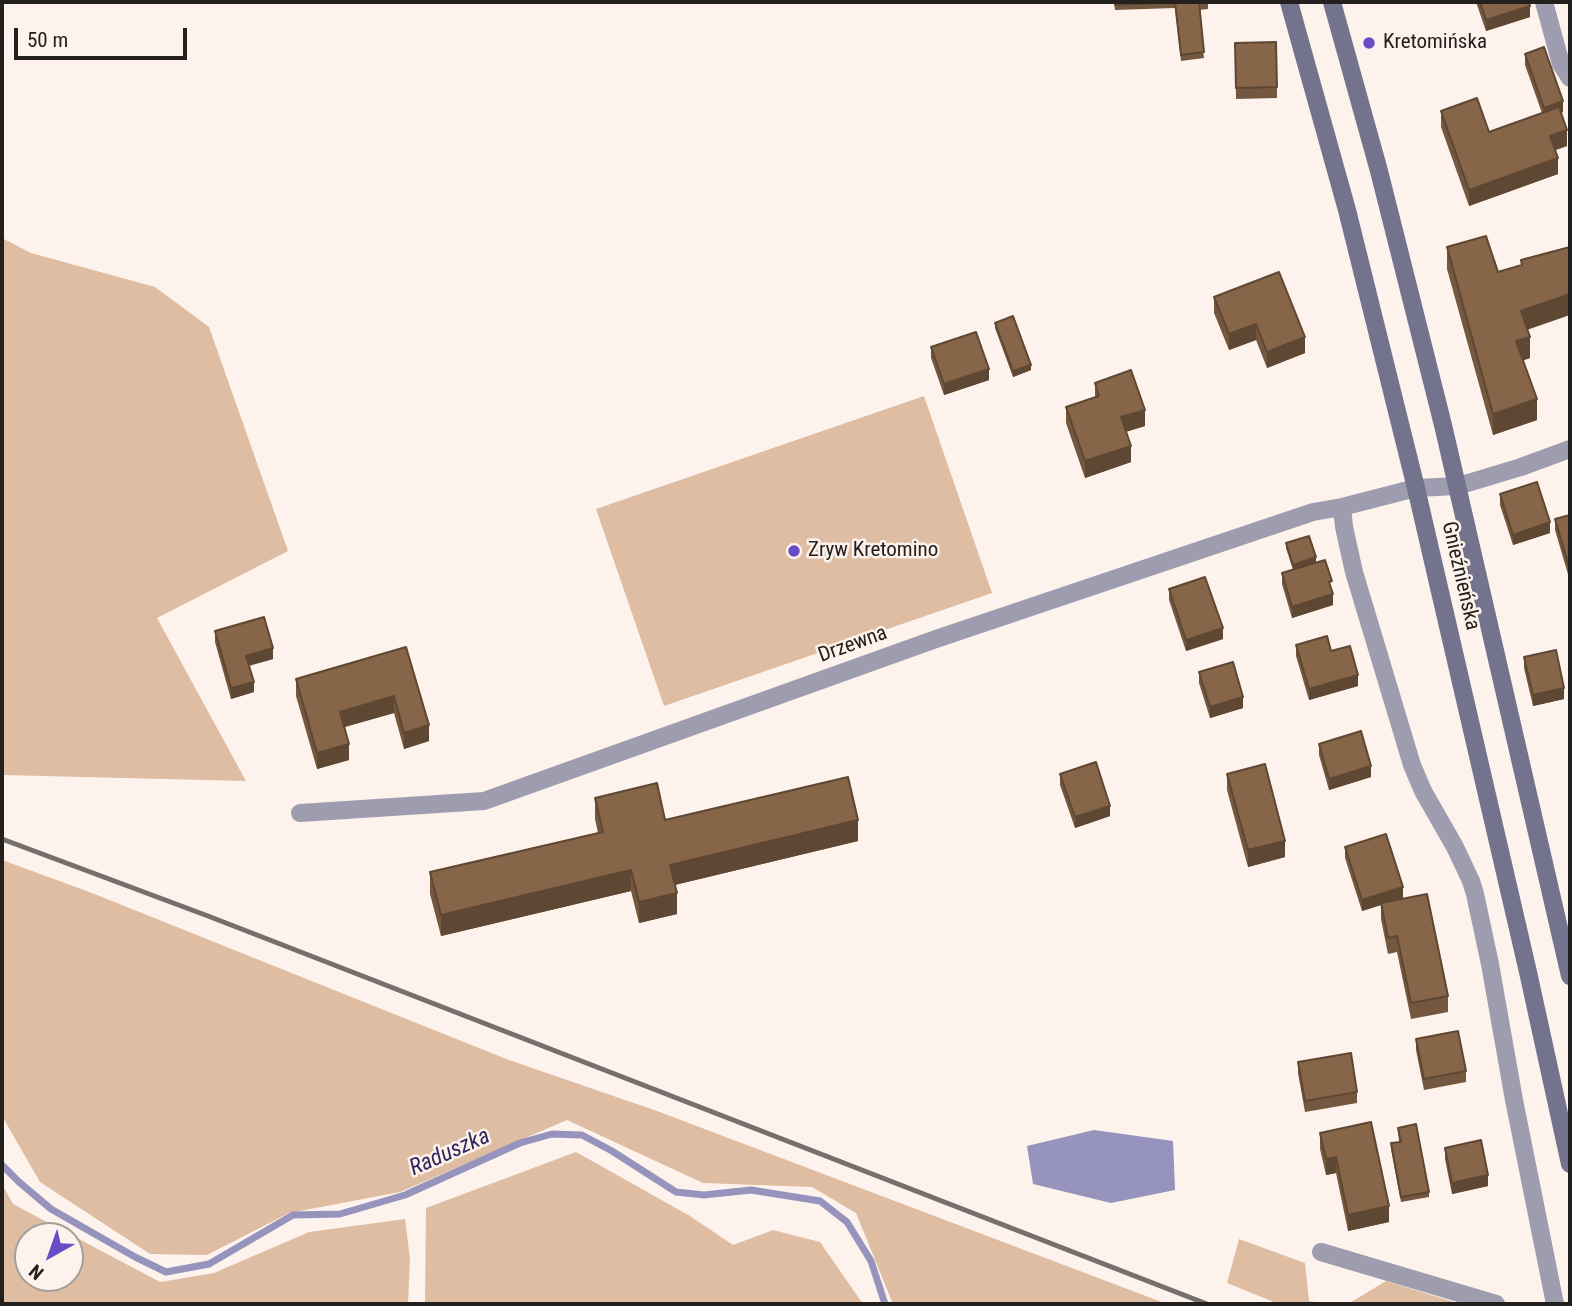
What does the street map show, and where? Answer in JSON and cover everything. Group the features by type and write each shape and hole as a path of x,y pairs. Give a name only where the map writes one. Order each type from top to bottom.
{"main road":[{"name":"Gnieźnieńska","path":"1289,2 1353,234 1416,488 1570,1164"},
{"name":"Gnieźnieńska","path":"1332,2 1405,268 1568,954 1570,976"}],"street":[{"path":"1544,2 1561,64 1570,78"},
{"path":"1416,488 1458,486 1570,449"},
{"name":"Drzewna","path":"300,813 484,801 936,639 1313,512 1416,488"},
{"path":"1342,507 1357,585 1412,765 1423,791 1455,847 1475,894 1555,1304"},
{"path":"1321,1252 1496,1304"}],"shaded area":[{"path":"2,238 31,253 155,287 209,327 288,551 157,618 246,781 2,775"},
{"name":"Zryw Kretomino","path":"924,396 992,593 664,706 596,509"},
{"path":"2,860 92,893 509,1060 657,1111 1167,1304 893,1304 856,1213 812,1187 703,1183 567,1120 400,1192 289,1213 207,1255 150,1254 40,1182 2,1116"},
{"path":"1094,1130 1173,1141 1175,1190 1111,1203 1033,1184 1027,1146"},
{"path":"576,1152 690,1216 733,1245 773,1230 820,1242 863,1304 425,1304 426,1208"},
{"path":"2,1184 13,1204 47,1222 14,1222 14,1292 84,1292 84,1242 160,1282 214,1273 309,1232 405,1219 410,1259 408,1304 2,1304"},
{"path":"1239,1239 1305,1263 1309,1301 1329,1304 1279,1304 1227,1283"},
{"path":"1386,1281 1457,1303 1459,1304 1348,1304"}],"building":[{"path":"1115,2 1175,2 1115,5"},
{"path":"1175,2 1199,2 1204,52 1181,55"},
{"path":"1480,2 1529,2 1530,6 1486,20"},
{"path":"1276,42 1277,87 1236,88 1235,43"},
{"path":"1544,47 1563,101 1544,108 1525,54"},
{"path":"1477,98 1489,132 1559,107 1567,130 1550,136 1558,158 1469,190 1441,111"},
{"path":"1486,236 1498,272 1522,265 1521,260 1570,247 1570,294 1521,311 1530,337 1516,341 1537,399 1493,414 1447,247"},
{"path":"1279,272 1305,337 1267,352 1256,324 1229,334 1214,297"},
{"path":"1013,316 1031,365 1013,371 995,323"},
{"path":"976,332 989,369 944,384 931,347"},
{"path":"1131,370 1145,410 1121,417 1131,446 1085,461 1066,407 1099,396 1095,383"},
{"path":"1537,482 1550,522 1513,535 1500,494"},
{"path":"1570,515 1570,570 1555,519"},
{"path":"1309,536 1316,557 1293,565 1286,543"},
{"path":"1325,560 1333,594 1292,607 1282,573"},
{"path":"1205,577 1223,628 1186,640 1169,589"},
{"path":"264,617 273,648 246,656 254,682 231,688 215,631"},
{"path":"1327,636 1331,651 1350,646 1358,675 1309,689 1296,645"},
{"path":"406,647 429,725 404,733 394,696 340,712 349,744 317,753 296,679"},
{"path":"1556,650 1564,688 1533,695 1524,657"},
{"path":"1233,662 1243,697 1210,707 1199,672"},
{"path":"1361,731 1371,766 1329,779 1319,744"},
{"path":"1096,762 1110,806 1075,817 1060,774"},
{"path":"1265,764 1285,841 1248,850 1227,774"},
{"path":"848,777 858,820 670,865 677,893 639,902 631,870 441,915 430,872 603,832 595,798 657,783 665,820"},
{"path":"1386,834 1403,887 1362,900 1345,847"},
{"path":"1427,894 1448,996 1411,1003 1397,936 1388,938 1381,903"},
{"path":"1458,1031 1466,1071 1424,1079 1416,1039"},
{"path":"1351,1053 1357,1092 1305,1101 1298,1062"},
{"path":"1371,1122 1389,1206 1348,1215 1336,1157 1326,1159 1320,1133"},
{"path":"1416,1124 1429,1192 1401,1197 1391,1143 1401,1142 1398,1128"},
{"path":"1481,1140 1488,1175 1452,1183 1445,1148"}],"waterway":[{"name":"Raduszka","path":"2,1165 51,1209 166,1272 209,1264 293,1215 340,1214 405,1195 520,1143 552,1134 582,1135 676,1192 704,1195 751,1190 820,1201 847,1222 871,1261 885,1304"}],"railway":[{"path":"2,839 208,916 1207,1304"}],"place":[{"name":"Kretomińska","path":"1369,43"},
{"name":"Zryw Kretomino","path":"794,551"}]}
